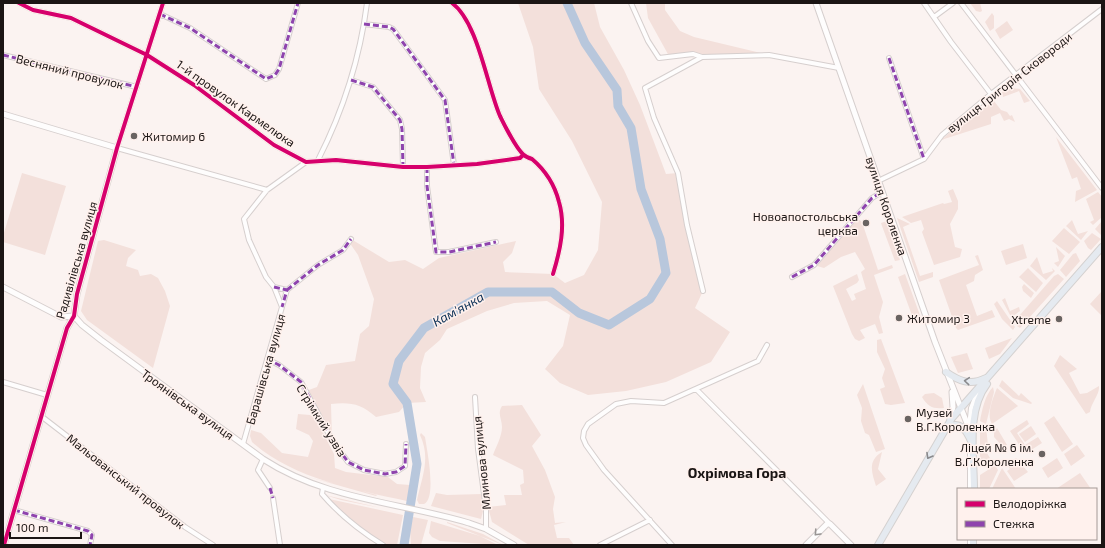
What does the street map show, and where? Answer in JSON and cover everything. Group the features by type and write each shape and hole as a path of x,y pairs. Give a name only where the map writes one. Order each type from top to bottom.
{"main road":[{"path":"878,545 949,422 1102,247"},
{"path":"974,488 974,413 982,390 1102,252"},
{"path":"946,372 955,379 965,382 977,382 989,376"},
{"path":"944,430 956,424 964,429 974,446"}],"street":[{"name":"1-й провулок Кармелюка","path":"19,3 33,10 71,18 147,55 194,85 274,145 306,162"},
{"name":"Радивілівська вулиця","path":"4,545 40,416 67,328 74,316 77,294 118,148 164,3"},
{"path":"160,14 190,28 266,79 275,75 279,69 298,3"},
{"path":"318,160 334,129 351,80 364,24 367,3"},
{"path":"452,3 459,8 476,42 495,104 502,120 523,154 531,159 549,178 560,204 561,246 553,274"},
{"path":"631,3 648,41 659,58 693,54 702,57 769,55 839,68"},
{"name":"вулиця Короленка","path":"816,3 949,381 970,428 974,446"},
{"path":"924,3 991,94"},
{"path":"934,17 953,3"},
{"path":"961,3 1102,188"},
{"name":"вулиця Григорія Сковороди","path":"878,181 924,159 942,135 991,94 1017,76 1102,9"},
{"path":"364,24 389,27 393,29 445,100 454,165"},
{"name":"Весняний провулок","path":"3,55 137,87"},
{"path":"702,57 646,88 654,118 678,173 687,225 703,291"},
{"path":"889,58 924,159"},
{"path":"351,80 373,87 400,120 402,129 403,167"},
{"path":"3,114 267,190"},
{"path":"306,162 336,160 427,168 520,158 523,154"},
{"name":"Барашівська вулиця","path":"243,444 282,307 274,287 266,277 255,252 244,219 267,190 306,162"},
{"path":"427,168 427,186 436,252 449,252 496,242"},
{"path":"792,277 814,265 872,198 882,192"},
{"path":"282,307 287,290 318,265 343,250 351,239"},
{"path":"3,287 61,316 74,316"},
{"path":"274,287 287,290"},
{"name":"Троянівська вулиця","path":"74,316 82,325 101,340 263,459 291,476 323,488 384,504 455,519 486,529"},
{"path":"672,545 604,470 586,445 583,433 588,424 616,404 627,402 664,403 758,361 767,345"},
{"name":"Стрімкий узвіз","path":"267,359 279,364 301,382 332,440 348,462 364,470 385,474 396,472 405,466 406,444"},
{"path":"949,381 953,403 949,422"},
{"path":"3,382 47,395"},
{"path":"970,488 970,428 973,402 983,382"},
{"path":"696,389 851,545"},
{"name":"Млинова вулиця","path":"474,397 478,449 486,509 486,529"},
{"name":"Мальованський провулок","path":"40,416 185,527 213,545"},
{"path":"263,459 258,470 270,488"},
{"path":"323,488 322,494 334,508 357,528 383,545"},
{"path":"273,498 280,545"},
{"path":"14,510 88,531 92,535 90,545"},
{"path":"600,545 650,520"},
{"path":"806,545 824,525 830,524"},
{"path":"486,529 514,545"}],"shaded area":[{"path":"518,3 594,3 600,27 624,70 640,105 666,174 678,173 703,291 695,308 730,332 711,362 666,382 626,391 588,395 560,383 545,369 563,346 570,315 547,301 514,303 487,311 447,329 440,340 425,353 421,367 420,388 426,402 407,403 399,412 376,417 365,409 355,405 344,403 331,404 332,440 306,391 317,387 326,365 355,361 360,334 369,326 374,299 358,255 349,242 351,239 389,262 405,260 423,269 439,258 516,241 512,253 503,262 505,272 553,274 565,283 584,275 598,250 602,202 572,141 539,89 533,47"},
{"path":"646,3 665,3 665,10 680,31 694,37 769,55 702,57 693,54 669,56 648,18"},
{"path":"970,3 980,3 982,11 976,11"},
{"path":"992,13 994,16 994,28 990,31 985,22"},
{"path":"1007,21 1013,30 1000,39 995,30"},
{"path":"1011,88 1020,89 1030,101 1024,103 1019,91 1003,97 1002,92"},
{"path":"994,101 1001,110 1007,112 1010,116 1012,115 1015,122 1009,119 1004,121 1000,113 991,117 991,124 941,140 978,109 981,110"},
{"path":"1056,137 1097,190 1075,202 1076,191 1081,189 1077,177 1072,179"},
{"path":"22,173 66,186 45,255 3,242 3,236"},
{"path":"953,189 958,201 958,209 950,224 955,247 962,249 960,257 934,265 922,232 924,229 921,220 911,223 902,217 943,203 952,202 948,191"},
{"path":"1098,192 1102,197 1102,217 1093,225 1090,222 1094,220 1086,199"},
{"path":"857,218 862,222 878,270 892,265 893,268 874,275 883,302 879,317 883,333 879,334 875,324 860,330 865,338 859,341 855,339 852,334 833,286 857,274 859,280 857,283 846,289 852,301 856,299 854,294 866,289 861,272 865,269 855,252 841,257 824,268 817,266"},
{"path":"897,218 910,224 903,227 920,276 933,272 933,277 919,282"},
{"path":"1072,220 1078,234 1088,231 1081,240 1066,226"},
{"path":"887,221 900,260 895,261 881,223"},
{"path":"1102,221 1102,236 1095,229"},
{"path":"1064,228 1080,242 1069,254 1052,241"},
{"path":"1092,233 1101,239 1091,250 1084,241"},
{"path":"104,240 136,250 128,258 126,266 138,270 140,276 151,274 158,278 165,291 170,306 153,368 87,320 81,311 98,241"},
{"path":"1023,244 1027,258 1006,265 1001,251"},
{"path":"1056,247 1065,256 1058,267 1054,263 1059,261"},
{"path":"1076,253 1080,261 1066,277 1060,270 1073,254"},
{"path":"978,255 983,270 975,275 974,281 966,285 977,316 992,310 995,317 958,330 939,280 979,265 975,256"},
{"path":"1037,257 1043,274 1053,271 1052,268 1055,271 1046,280 1030,266"},
{"path":"1028,268 1043,283 1036,292 1019,277"},
{"path":"905,274 921,318 914,321 898,277"},
{"path":"1058,274 1064,279 1020,328 1017,326 1021,321 1019,316 1054,276"},
{"path":"1024,284 1034,293 1031,298 1023,291 1022,287"},
{"path":"1102,291 1102,316 1090,304"},
{"path":"1005,298 1010,311 1019,307 1020,311 1013,316 1010,315 1002,300"},
{"path":"997,301 1015,327 1013,330 1002,319 994,304"},
{"path":"1012,338 1000,354 989,359 985,348"},
{"path":"881,339 905,403 891,405 885,404 880,389 885,387 882,378 885,369 877,352 877,340"},
{"path":"967,353 973,369 958,373 951,357"},
{"path":"1060,355 1077,369 1069,373 1080,394 1087,393 1099,386 1090,412 1086,414 1054,366"},
{"path":"1002,380 1019,396 1021,393 1032,403 1031,404 1013,398 999,386"},
{"path":"863,384 885,449 876,452 869,435 865,433 861,421 862,408 857,395"},
{"path":"993,387 994,392 986,424 980,421 986,398"},
{"path":"997,388 1018,406 992,424 990,420 990,411"},
{"path":"934,393 942,398 944,408 931,407 922,397 925,394"},
{"path":"522,405 541,435 532,446 545,470 555,497 553,509 555,523 566,522 554,525 557,538 569,538 574,545 529,545 492,522 488,507 506,505 504,495 522,495 520,485 524,483 523,470 493,455 502,430 500,414 502,406"},
{"path":"298,414 310,415 316,419 334,454 335,468 346,472 388,477 397,484 410,485 407,501 345,487 305,474 269,455 252,442 250,436 251,430 261,433 282,453 308,457 313,441 309,435 296,429"},
{"path":"1054,416 1073,444 1062,452 1044,423"},
{"path":"1027,420 1029,424 1017,433 1025,445 1038,437 1042,443 1028,452 1027,450 1024,452 1010,431"},
{"path":"980,424 986,426 988,446 980,447"},
{"path":"1031,426 1036,434 1025,442 1019,434"},
{"path":"997,428 1007,445 1003,447 994,437 994,432"},
{"path":"421,433 425,437 431,484 428,500 424,504 419,504 417,500 425,460 425,452 420,435"},
{"path":"1077,445 1085,456 1071,466 1064,454"},
{"path":"882,452 878,469 886,479 876,486 872,472 872,463 874,459"},
{"path":"980,453 987,453 990,458 980,464"},
{"path":"1016,458 1028,472 1014,481 1007,471 1010,469 1007,464"},
{"path":"1057,458 1063,468 1048,478 1042,468"},
{"path":"992,460 998,470 989,488 980,488 980,475 991,468 990,465 987,467 985,464"},
{"path":"1002,468 1015,488 992,488"},
{"path":"1080,473 1090,488 1058,488"},
{"path":"305,476 377,495 376,496"},
{"path":"436,493 447,495 482,494 483,511 481,519 431,506"},
{"path":"325,495 381,508 341,500"},
{"path":"329,499 403,515 397,545 383,545 338,515 326,500"},
{"path":"413,517 428,520 421,545 411,545 410,530"},
{"path":"431,521 480,536 498,545 440,541 432,537 429,533"},
{"path":"447,523 483,534 503,545"}],"waterway":[{"name":"Кам'янка","path":"404,545 417,464 407,403 393,384 399,361 424,328 488,292 552,292 579,313 609,325 650,299 666,273 660,239 641,189 631,128 618,106 617,90 585,43 567,3"}],"marked path":[{"path":"160,14 190,28 266,79 275,75 279,69 298,3"},
{"path":"364,24 389,27 393,29 445,100 454,165"},
{"path":"3,55 137,87"},
{"path":"889,58 924,159"},
{"path":"351,80 373,87 400,120 402,129 403,167"},
{"path":"427,167 427,186 436,252 449,252 496,242"},
{"path":"792,277 814,265 872,198 882,192"},
{"path":"287,290 318,265 343,250 351,239"},
{"path":"274,287 287,290 282,307"},
{"path":"267,359 279,365 301,382 332,440 348,462 364,470 385,474 396,472 405,466 406,444"},
{"path":"270,488 273,498"},
{"path":"14,510 88,531 92,535 90,545"}],"cycle path":[{"path":"19,3 33,10 71,18 147,55 194,85 274,145 306,162 336,160 403,167 427,167 477,164 520,158 523,155"},
{"path":"4,545 67,328 74,316 77,294 117,148 163,3"},
{"path":"452,3 461,12 469,24 481,55 495,103 514,143 521,152 537,163 552,184 557,196 561,211 562,229 560,247 553,274"}],"place":[{"name":"Житомир 6","path":"134,136"},
{"name":"Новоапостольська церква","path":"866,223"},
{"name":"Житомир 3","path":"899,318"},
{"name":"Xtreme","path":"1059,319"},
{"name":"Музей В.Г.Короленка","path":"908,419"},
{"name":"Ліцей № 6 ім. В.Г.Короленка","path":"1042,454"}],"district":[{"name":"Охрімова Гора","path":"737,472"}]}
